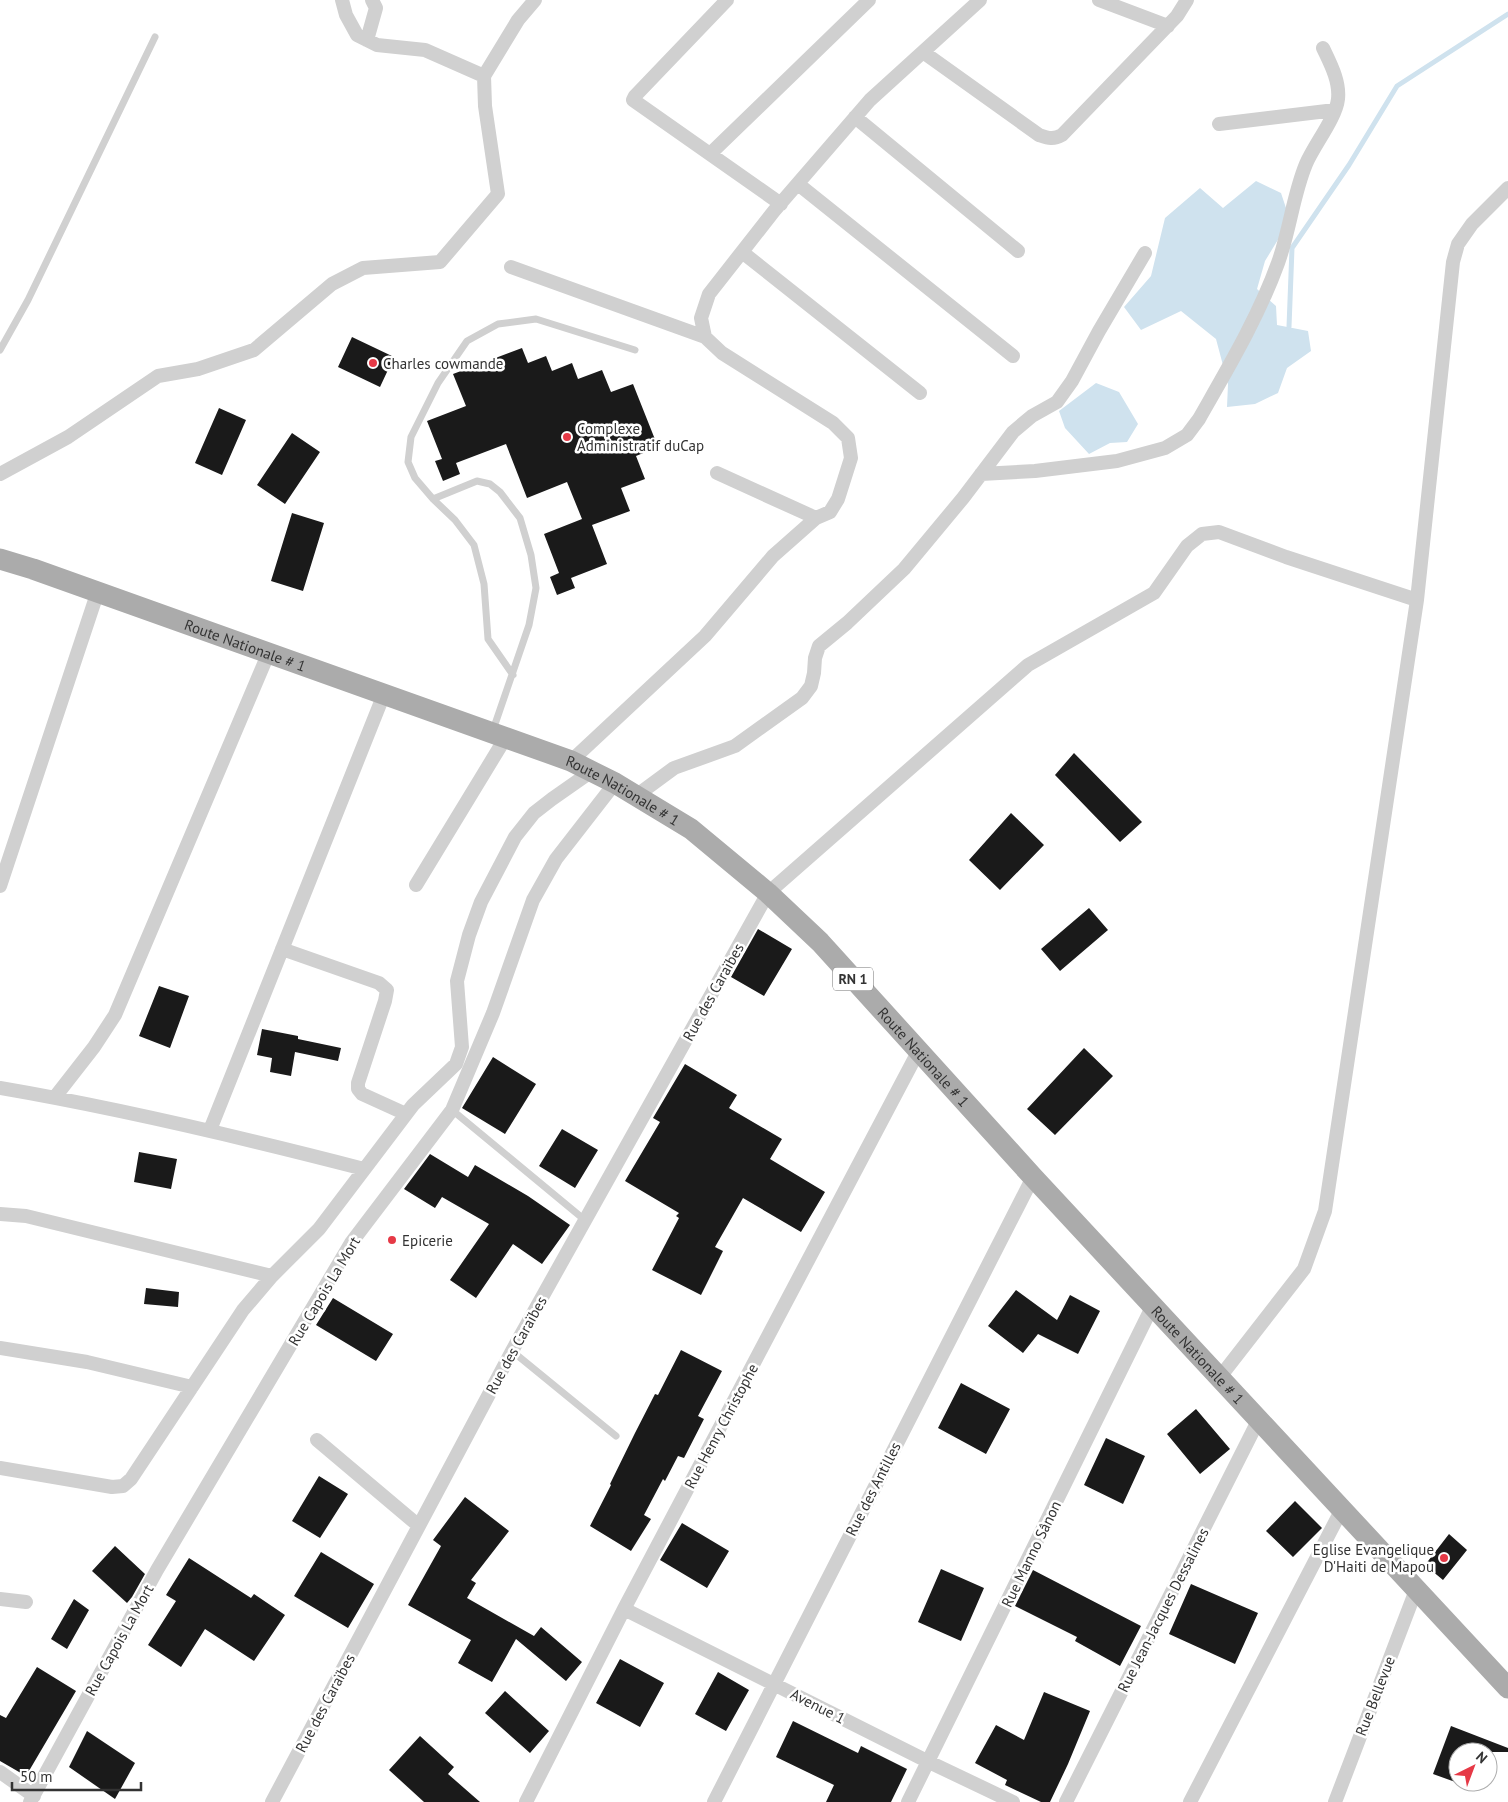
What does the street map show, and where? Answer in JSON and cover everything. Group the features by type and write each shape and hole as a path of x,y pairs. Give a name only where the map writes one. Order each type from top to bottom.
{"main road":[{"name":"Route Nationale # 1","path":"0,559 98,591 571,761 614,783 691,829 768,893 820,942 1033,1177 1508,1688"}],"street":[{"path":"342,0 346,15 357,36 377,45 426,50 484,76"},
{"path":"367,40 376,8 372,0"},
{"path":"0,474 68,437 158,376 198,369 254,350 332,284 363,268 440,262 498,194 484,106 484,76 518,20 535,0"},
{"path":"727,0 634,96 634,100 781,204"},
{"path":"710,154 869,0"},
{"path":"705,337 701,318 709,294 781,204 870,100 980,0"},
{"path":"1098,0 1168,26"},
{"path":"923,52 1039,135 1049,139 1056,138 1062,135 1168,26 1187,0"},
{"path":"981,474 1035,471 1117,461 1165,448 1187,435 1199,419 1257,315 1286,240 1297,189 1306,163 1335,110 1338,98 1336,79 1323,48"},
{"path":"1219,124 1335,110"},
{"path":"855,117 1018,251"},
{"path":"798,184 1013,356"},
{"path":"1220,1377 1304,1270 1325,1211 1416,600 1453,262 1458,244 1472,224 1508,188"},
{"path":"742,252 920,393"},
{"path":"636,796 674,768 735,746 802,698 811,686 815,658 819,646 847,623 904,569 1013,432 1032,416 1056,402 1067,388 1145,253"},
{"path":"511,267 705,337 722,353 833,423 848,438 851,458 838,499 830,512 816,518 773,556 705,636 571,761"},
{"path":"717,473 816,518"},
{"name":"Rue des Caraïbes","path":"272,1802 512,1351 768,893 1028,665 1154,593 1188,546 1202,534 1219,532 1286,557 1416,600"},
{"path":"0,886 98,591"},
{"path":"55,1098 94,1047 115,1015 269,652"},
{"path":"210,1130 384,694"},
{"path":"416,885 499,735"},
{"path":"0,1468 112,1487 123,1486 131,1479 243,1310 272,1276 319,1229 413,1105 456,1064 462,1047 458,981 468,935 481,902 515,837 534,813 592,771"},
{"name":"Rue Capois La Mort","path":"32,1799 157,1570 351,1243 452,1110 493,1013 533,900 556,859 614,783"},
{"path":"282,948 380,983 386,990 385,1001 358,1083 358,1089 362,1094 406,1114"},
{"name":"Rue Henry Christophe","path":"526,1802 624,1609 918,1052"},
{"path":"0,1088 210,1130 364,1169"},
{"name":"Rue des Antilles","path":"714,1802 1033,1177"},
{"path":"0,1214 26,1216 272,1276"},
{"name":"Rue Manno Sânon","path":"908,1802 1153,1305"},
{"path":"0,1348 87,1362 192,1387"},
{"name":"Rue Jean-Jacques Dessalines","path":"1066,1802 1259,1419"},
{"path":"317,1440 419,1526"},
{"path":"1190,1802 1342,1509"},
{"name":"Rue Bellevue","path":"1334,1802 1416,1590"},
{"path":"0,1599 26,1602"},
{"name":"Avenue 1","path":"624,1609 929,1762 1013,1802"},
{"path":"0,1772 32,1799"}],"lane":[{"path":"0,350 28,300 155,37"},
{"path":"513,675 488,639 484,584 474,545 455,520 415,478 408,462 411,437 438,382 467,342 498,324 536,319 635,350"},
{"path":"433,499 477,481 490,484 500,492 520,518 531,555 536,588 529,625 513,675 499,735"},
{"path":"452,1110 586,1221"},
{"path":"512,1351 616,1436"}],"water":[{"path":"1256,181 1281,193 1290,220 1265,261 1257,289 1276,306 1277,325 1308,331 1311,351 1287,368 1278,393 1255,404 1227,407 1228,384 1216,339 1181,311 1141,330 1124,307 1151,276 1165,218 1200,188 1223,208"},
{"path":"1096,383 1119,392 1138,424 1127,442 1110,443 1089,454 1065,428 1059,411"}],"building":[{"path":"352,337 394,357 380,387 338,367"},
{"path":"522,348 528,363 546,356 552,371 572,363 578,379 602,370 611,392 633,384 658,447 636,456 645,479 621,488 630,511 592,525 607,564 571,578 575,588 557,595 550,577 559,573 544,534 582,519 567,482 527,498 506,444 456,463 460,474 443,481 435,461 442,459 427,421 466,406 453,374"},
{"path":"219,408 246,420 222,475 195,463"},
{"path":"292,433 320,452 285,504 257,485"},
{"path":"292,513 324,523 303,591 271,581"},
{"path":"1074,753 1142,822 1120,842 1055,775"},
{"path":"1011,813 1044,845 1000,890 969,860"},
{"path":"1089,908 1108,930 1060,971 1041,949"},
{"path":"758,929 792,949 764,996 731,977"},
{"path":"159,986 189,996 170,1048 139,1036"},
{"path":"262,1029 298,1036 298,1039 341,1048 338,1061 295,1052 291,1076 270,1072 272,1058 257,1055"},
{"path":"1084,1048 1113,1076 1055,1135 1027,1109"},
{"path":"493,1057 536,1084 505,1134 462,1108"},
{"path":"685,1064 737,1095 729,1108 782,1139 770,1159 825,1192 801,1232 743,1198 715,1247 723,1251 701,1295 652,1270 679,1218 676,1216 679,1213 625,1181 660,1122 653,1118"},
{"path":"562,1129 598,1150 575,1188 539,1166"},
{"path":"139,1152 177,1159 171,1189 134,1182"},
{"path":"430,1154 468,1177 475,1165 528,1196 570,1225 542,1264 513,1244 476,1298 450,1280 489,1224 442,1197 435,1208 404,1189"},
{"path":"146,1288 179,1292 178,1307 144,1304"},
{"path":"1016,1290 1057,1320 1070,1295 1100,1311 1078,1354 1038,1334 1023,1353 988,1326"},
{"path":"333,1298 393,1334 376,1361 316,1325"},
{"path":"681,1350 722,1371 698,1416 704,1419 684,1458 678,1456 665,1481 663,1479 644,1515 651,1519 631,1551 590,1526 655,1394 658,1395"},
{"path":"961,1383 1010,1409 986,1454 938,1428"},
{"path":"1196,1409 1230,1449 1200,1474 1167,1434"},
{"path":"1106,1438 1145,1456 1123,1504 1084,1485"},
{"path":"319,1476 348,1494 320,1538 292,1521"},
{"path":"465,1497 509,1531 471,1580 476,1583 467,1598 534,1636 541,1627 582,1662 566,1681 516,1639 492,1682 458,1663 471,1640 408,1605 441,1546 433,1540"},
{"path":"1295,1501 1322,1528 1293,1557 1266,1531"},
{"path":"682,1523 729,1551 707,1588 660,1560"},
{"path":"1449,1534 1467,1550 1443,1580 1425,1565"},
{"path":"115,1546 145,1574 127,1603 92,1571"},
{"path":"321,1552 374,1584 348,1628 294,1596"},
{"path":"189,1558 251,1598 254,1594 285,1615 254,1661 205,1629 181,1667 148,1645 176,1601 166,1595"},
{"path":"941,1569 984,1588 961,1641 918,1622"},
{"path":"1033,1570 1141,1626 1120,1666 1075,1641 1077,1637 1015,1606"},
{"path":"1191,1584 1258,1613 1235,1664 1169,1634"},
{"path":"74,1599 89,1610 67,1649 51,1639"},
{"path":"620,1659 664,1683 640,1727 596,1703"},
{"path":"37,1667 76,1691 26,1776 0,1761 0,1715 6,1718"},
{"path":"718,1672 749,1690 726,1731 695,1714"},
{"path":"505,1691 549,1731 530,1753 485,1713"},
{"path":"1044,1692 1090,1711 1050,1802 1041,1802 1005,1785 1007,1780 975,1763 996,1725 1024,1740"},
{"path":"793,1721 858,1753 861,1746 907,1769 891,1802 826,1802 834,1785 776,1757"},
{"path":"1451,1726 1492,1742 1448,1742 1448,1779 1433,1774"},
{"path":"87,1731 135,1763 115,1799 69,1767"},
{"path":"420,1736 454,1767 448,1774 480,1802 424,1802 389,1770"},
{"path":"1498,1744 1508,1748 1508,1752 1498,1752"}],"waterway":[{"path":"1289,327 1292,248 1349,165 1397,86 1508,14"}],"place":[{"name":"Charles cowmande","path":"373,363"},
{"name":"Complexe Administratif duCap","path":"567,437"},
{"name":"Epicerie","path":"392,1240"},
{"name":"Eglise Evangelique D'Haiti de Mapou","path":"1444,1558"}]}
